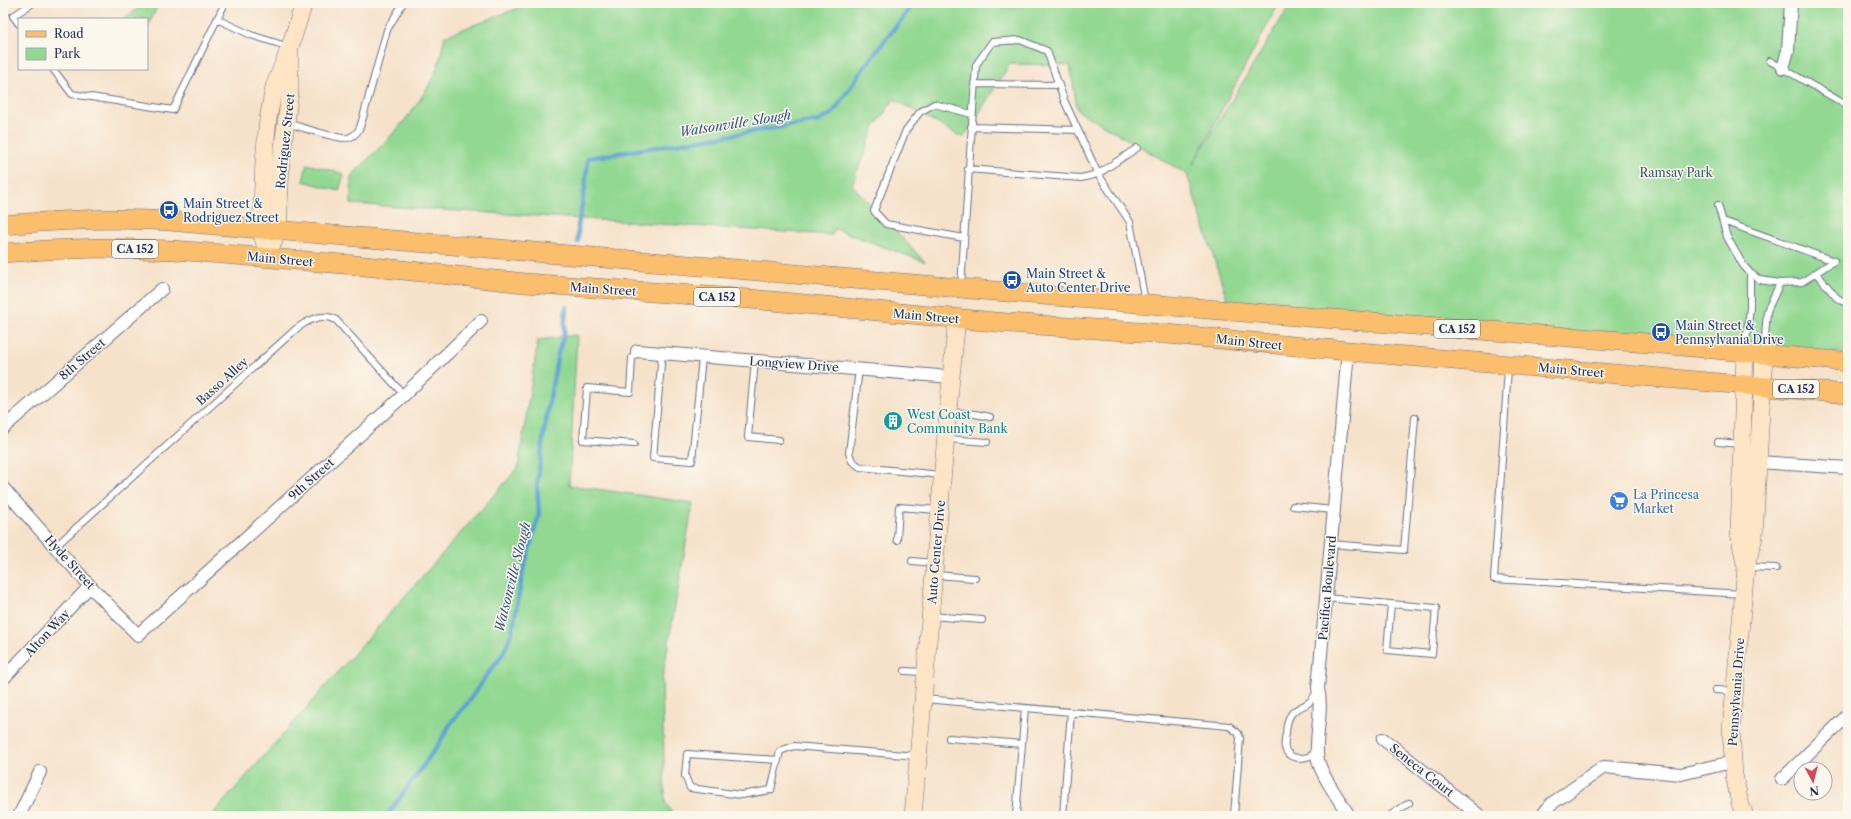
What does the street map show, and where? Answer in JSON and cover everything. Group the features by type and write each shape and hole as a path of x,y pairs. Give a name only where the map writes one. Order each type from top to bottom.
{"main road":[{"name":"CA 152","path":"3,225 47,221 143,219 1255,313 1653,344 1848,362"},
{"name":"Main Street","path":"3,253 100,248 174,250 355,265 525,283 750,299 957,319 1167,334 1848,394"},
{"name":"Auto Center Drive","path":"957,319 961,288"}],"street":[{"name":"Rodriguez Street","path":"268,258 269,229 264,161 268,119 274,87 290,47 304,3"},
{"path":"1783,68 1788,50 1791,3"},
{"name":"Rodriguez Street","path":"269,229 281,162 290,92 290,47"},
{"name":"8th Street","path":"3,428 162,289"},
{"name":"Auto Center Drive","path":"913,816 957,319"},
{"name":"9th Street","path":"138,635 404,395 481,321"},
{"name":"Longview Drive","path":"637,351 951,377"},
{"name":"Pacifica Boulevard","path":"1348,351 1318,688 1321,707 1317,751 1320,766 1349,816"},
{"name":"Pennsylvania Drive","path":"1745,353 1753,386 1758,462 1754,537 1746,567 1733,691 1731,730 1732,762 1740,802 1745,816"},
{"name":"Pennsylvania Drive","path":"1746,567 1739,533 1742,444 1753,386 1764,355"},
{"path":"1758,462 1848,468"},
{"name":"Hyde Street","path":"3,488 90,586 138,635"},
{"name":"Alton Way","path":"6,671 90,586"},
{"path":"1782,779 1848,715"},
{"name":"Seneca Court","path":"1383,739 1480,816"},
{"path":"1542,816 1551,804 1604,767 1681,774 1732,762"},
{"path":"19,816 40,772"}],"lane":[{"path":"18,23 13,16 33,3"},
{"path":"54,70 72,94 173,110 224,3"},
{"path":"285,122 339,138 349,138 356,134 362,121 387,30 403,3"},
{"path":"217,20 251,35 290,47"},
{"path":"961,288 976,65 992,42 1020,40 1047,51 1059,85 1098,174 1130,222 1145,303"},
{"path":"1770,61 1848,106"},
{"path":"974,84 1059,85"},
{"path":"964,238 886,224 874,211 906,130 920,112 934,104 972,114"},
{"path":"971,127 1078,130"},
{"path":"968,169 1081,178 1098,174 1137,148"},
{"path":"1718,204 1727,237 1743,265 1750,273 1760,280 1780,284 1802,282 1834,261 1723,221"},
{"path":"1745,353 1750,308 1750,273"},
{"path":"1816,273 1837,298 1848,304"},
{"path":"1764,355 1767,311 1780,284"},
{"name":"Basso Alley","path":"56,546 296,329 309,320 328,316 336,320 404,395"},
{"path":"634,444 583,440 587,388 630,392 632,358 637,351"},
{"path":"662,353 653,458 692,461 702,357"},
{"path":"755,361 748,437 779,440"},
{"path":"1508,364 1494,579 1744,594"},
{"path":"859,369 849,453 852,461 860,467 943,475"},
{"path":"948,412 975,414 990,417"},
{"path":"1331,544 1404,550 1415,418"},
{"path":"946,439 987,442"},
{"path":"1718,442 1742,444"},
{"path":"1293,506 1333,510"},
{"path":"897,540 900,507 940,510"},
{"path":"912,561 935,569 975,578"},
{"path":"1746,567 1776,568"},
{"path":"1326,598 1436,608 1432,654 1386,650 1391,604"},
{"path":"931,616 982,620"},
{"path":"905,671 926,672"},
{"path":"1318,688 1313,699 1292,713 1287,722 1286,750 1293,757 1312,760 1320,766"},
{"path":"1714,690 1733,691"},
{"path":"924,698 1222,724 1234,729 1240,738 1234,816"},
{"path":"1016,816 1025,708"},
{"path":"1063,816 1071,712"},
{"path":"949,738 1022,744"},
{"path":"778,760 687,754 685,776 690,788 741,795 771,790 778,760 780,751 794,746 918,756"},
{"path":"1304,758 1310,757 1317,751"},
{"path":"1389,816 1409,803"}],"green space":[{"path":"147,3 158,5 148,27 148,18 124,18"},
{"name":"Ramsay Park","path":"531,3 1279,3 1193,164 1291,3 1848,3 1848,354 1229,305 1187,174 1077,110 1070,65 1010,64 963,138 894,99 874,128 852,185 925,262 835,229 832,235 351,204 351,176 400,126 421,99 437,68 445,36"},
{"path":"307,164 344,174 339,191 303,181"},
{"path":"577,335 569,485 693,503 662,681 665,802 674,816 211,816 518,468 538,340"}],"waterway":[{"name":"Watsonville Slough","path":"578,242 578,226 585,188 588,158 818,121 833,113 862,70 914,3"},
{"name":"Watsonville Slough","path":"387,816 440,742 452,721 467,704 503,654 512,632 523,571 539,515 537,486 544,431 558,353 564,334 566,307"}],"place":[{"name":"Main Street & Rodriguez Street","path":"169,210"},
{"name":"Main Street & Auto Center Drive","path":"1012,280"},
{"name":"Main Street & Pennsylvania Drive","path":"1661,332"},
{"name":"West Coast Community Bank","path":"893,421"},
{"name":"La Princesa Market","path":"1619,501"}]}
